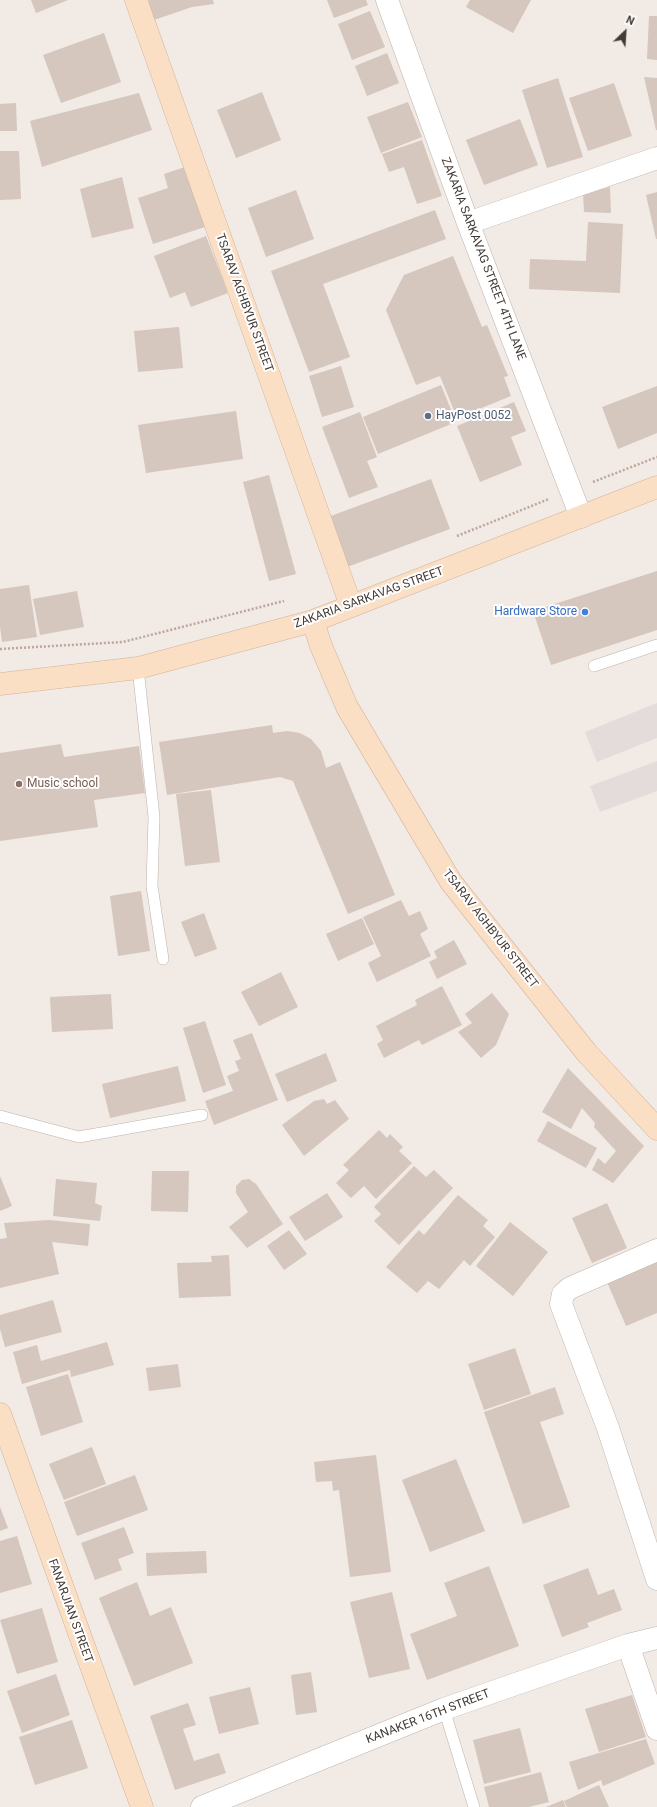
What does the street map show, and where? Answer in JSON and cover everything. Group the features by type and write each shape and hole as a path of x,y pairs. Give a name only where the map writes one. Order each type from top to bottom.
{"main road":[{"name":"TSARAV AGHBYUR STREET","path":"136,0 351,606"},
{"name":"ZAKARIA SARKAVAG STREET","path":"0,684 138,668 313,621 657,487"},
{"name":"TSARAV AGHBYUR STREET","path":"313,621 320,646 347,707 451,882 586,1052 657,1128"},
{"name":"FANARJIAN STREET","path":"0,1414 142,1807"}],"street":[{"name":"ZAKARIA SARKAVAG STREET 4TH LANE","path":"388,0 468,223 581,517"},
{"path":"468,223 657,158"},
{"path":"657,1250 570,1288 563,1294 561,1304 608,1428 657,1579"},
{"name":"KANAKER 16TH STREET","path":"202,1807 444,1710 628,1645 657,1638"},
{"path":"628,1645 657,1728"}],"lane":[{"path":"594,666 657,645"},
{"path":"138,668 154,816 152,886 163,959"},
{"path":"0,1116 79,1137 202,1115"},
{"path":"444,1710 474,1807"}],"path":[{"path":"456,537 570,490 657,457"},
{"path":"0,649 123,642 288,600"}],"shaded area":[{"path":"657,703 657,738 597,762 585,732"},
{"path":"657,761 657,791 600,812 590,786"}],"building":[{"path":"31,0 68,0 36,13"},
{"path":"148,0 213,0 214,4 192,7 154,20"},
{"path":"327,0 366,0 368,5 334,18"},
{"path":"470,0 531,0 513,33 466,7"},
{"path":"370,11 385,47 352,60 338,24"},
{"path":"649,16 657,16 657,60 647,59"},
{"path":"104,33 121,82 61,103 43,55"},
{"path":"387,53 399,83 367,96 355,66"},
{"path":"644,77 657,78 657,130 656,130"},
{"path":"558,78 583,157 547,168 522,90"},
{"path":"614,83 632,136 588,151 569,98"},
{"path":"262,92 281,140 236,158 217,110"},
{"path":"139,93 152,130 42,167 30,121"},
{"path":"408,102 422,137 381,153 367,117"},
{"path":"16,103 17,131 0,131 0,104"},
{"path":"520,119 538,165 484,185 466,140"},
{"path":"422,140 442,196 417,204 404,167 389,172 382,154"},
{"path":"0,151 19,151 21,199 0,200"},
{"path":"185,167 205,227 153,244 138,198 168,188 164,174"},
{"path":"122,177 134,228 92,238 80,189"},
{"path":"610,187 611,213 584,212 583,194"},
{"path":"296,190 314,239 266,257 248,208"},
{"path":"657,192 657,239 656,239 646,195"},
{"path":"435,210 446,239 323,284 350,357 309,372 271,271"},
{"path":"588,222 623,224 620,293 529,289 530,259 586,261"},
{"path":"206,236 228,293 191,307 185,292 170,298 154,256"},
{"path":"453,256 482,327 487,325 508,376 504,377 511,396 457,418 440,376 416,385 386,310 404,275"},
{"path":"179,327 183,368 138,372 134,331"},
{"path":"341,366 354,407 322,417 309,376"},
{"path":"441,385 456,422 378,454 363,417"},
{"path":"657,386 657,433 618,449 602,407"},
{"path":"514,402 526,431 511,437 522,465 480,482 457,426"},
{"path":"236,411 243,459 146,473 138,425"},
{"path":"360,412 377,457 367,461 378,487 349,498 322,427"},
{"path":"269,475 296,574 269,581 243,482"},
{"path":"431,479 450,529 347,567 328,517"},
{"path":"657,571 657,630 551,665 533,611"},
{"path":"29,585 37,637 2,642 0,626 0,589"},
{"path":"77,591 84,627 40,635 33,599"},
{"path":"272,725 273,733 287,731 300,733 311,739 321,751 326,768 340,762 395,895 348,914 293,781 280,777 167,795 159,742"},
{"path":"61,744 64,757 139,746 145,793 94,800 98,827 0,841 0,753"},
{"path":"211,790 220,862 185,866 176,794"},
{"path":"141,891 150,951 118,956 110,896"},
{"path":"401,900 409,916 420,911 428,929 420,934 431,956 377,982 368,963 381,956 363,917"},
{"path":"204,913 217,949 195,957 181,922"},
{"path":"362,918 374,944 338,961 326,934"},
{"path":"454,940 467,964 437,979 429,962 437,958 434,951"},
{"path":"281,972 298,1007 259,1026 241,992"},
{"path":"442,986 462,1025 422,1045 419,1040 384,1058 377,1044 383,1040 376,1026 417,1005 415,1000"},
{"path":"492,993 509,1014 496,1045 481,1058 458,1032 472,1023 465,1014"},
{"path":"111,994 113,1029 52,1032 50,997"},
{"path":"205,1021 226,1085 203,1093 183,1028"},
{"path":"252,1033 278,1100 214,1125 205,1101 233,1091 227,1076 239,1071 235,1061 241,1059 233,1040"},
{"path":"326,1053 337,1081 287,1102 275,1074"},
{"path":"178,1066 186,1101 110,1118 102,1084"},
{"path":"568,1068 644,1146 613,1183 592,1170 598,1158 605,1164 616,1151 594,1127 595,1123 582,1108 571,1129 542,1112"},
{"path":"324,1099 327,1104 335,1100 349,1119 304,1156 282,1125 314,1101"},
{"path":"548,1121 597,1148 586,1168 537,1141"},
{"path":"379,1130 387,1138 390,1134 403,1147 399,1151 412,1163 376,1199 364,1186 351,1198 336,1183 349,1170 343,1165"},
{"path":"414,1166 426,1177 434,1170 453,1188 399,1245 374,1221 381,1214 374,1207"},
{"path":"152,1171 189,1171 188,1212 151,1211"},
{"path":"0,1176 12,1206 0,1211"},
{"path":"56,1179 97,1183 95,1203 102,1206 100,1221 53,1216"},
{"path":"249,1179 256,1184 283,1224 247,1248 229,1227 248,1212 236,1193 236,1186 242,1180"},
{"path":"327,1193 343,1217 305,1241 289,1217"},
{"path":"458,1195 488,1220 483,1226 495,1237 470,1266 464,1260 439,1289 428,1281 417,1293 386,1267 419,1230 424,1235"},
{"path":"607,1203 627,1248 592,1263 572,1218"},
{"path":"49,1220 90,1224 88,1246 52,1242 59,1274 0,1288 0,1239 7,1238 4,1223"},
{"path":"510,1222 548,1252 513,1296 476,1266"},
{"path":"289,1230 307,1254 284,1270 267,1246"},
{"path":"229,1255 231,1296 179,1298 177,1263 212,1262 211,1256"},
{"path":"657,1261 657,1313 626,1326 607,1282"},
{"path":"53,1300 62,1332 5,1347 0,1329 0,1315"},
{"path":"107,1342 114,1365 71,1377 70,1370 22,1384 13,1352 37,1345 41,1361"},
{"path":"515,1348 531,1394 484,1410 468,1364"},
{"path":"178,1364 181,1387 149,1391 146,1368"},
{"path":"68,1374 83,1422 41,1436 26,1387"},
{"path":"555,1387 564,1414 540,1422 570,1507 523,1524 484,1412"},
{"path":"92,1447 106,1484 64,1500 49,1464"},
{"path":"376,1455 391,1572 350,1577 339,1490 333,1491 332,1481 316,1482 314,1462"},
{"path":"456,1459 485,1531 430,1552 402,1480"},
{"path":"135,1475 148,1510 77,1536 64,1502"},
{"path":"0,1507 8,1528 0,1531"},
{"path":"124,1527 134,1553 118,1559 122,1570 95,1580 81,1543"},
{"path":"17,1536 32,1584 0,1593 0,1541"},
{"path":"206,1551 207,1573 147,1576 146,1553"},
{"path":"489,1566 519,1646 427,1680 410,1634 457,1616 444,1583"},
{"path":"588,1568 598,1595 614,1589 622,1610 587,1623 589,1627 562,1637 543,1585"},
{"path":"137,1582 150,1616 171,1607 193,1663 134,1686 99,1598"},
{"path":"392,1592 410,1669 369,1678 350,1602"},
{"path":"42,1608 58,1662 17,1674 0,1620"},
{"path":"311,1672 317,1712 296,1715 291,1675"},
{"path":"56,1674 70,1715 22,1733 7,1691"},
{"path":"250,1687 259,1724 219,1734 209,1697"},
{"path":"632,1695 646,1737 599,1752 585,1709"},
{"path":"188,1703 196,1725 183,1729 194,1761 219,1753 226,1773 175,1790 150,1716"},
{"path":"72,1720 88,1768 35,1785 19,1737"},
{"path":"520,1728 531,1772 484,1784 473,1740"},
{"path":"646,1739 655,1764 603,1786 601,1780 578,1790 569,1762"},
{"path":"541,1772 549,1802 529,1807 489,1807 484,1787"},
{"path":"599,1785 609,1807 567,1807 564,1801"},
{"path":"563,1800 566,1807 546,1807"}],"place":[{"name":"HayPost 0052","path":"428,416"},
{"name":"Hardware Store","path":"585,612"},
{"name":"Music school","path":"19,784"}]}
